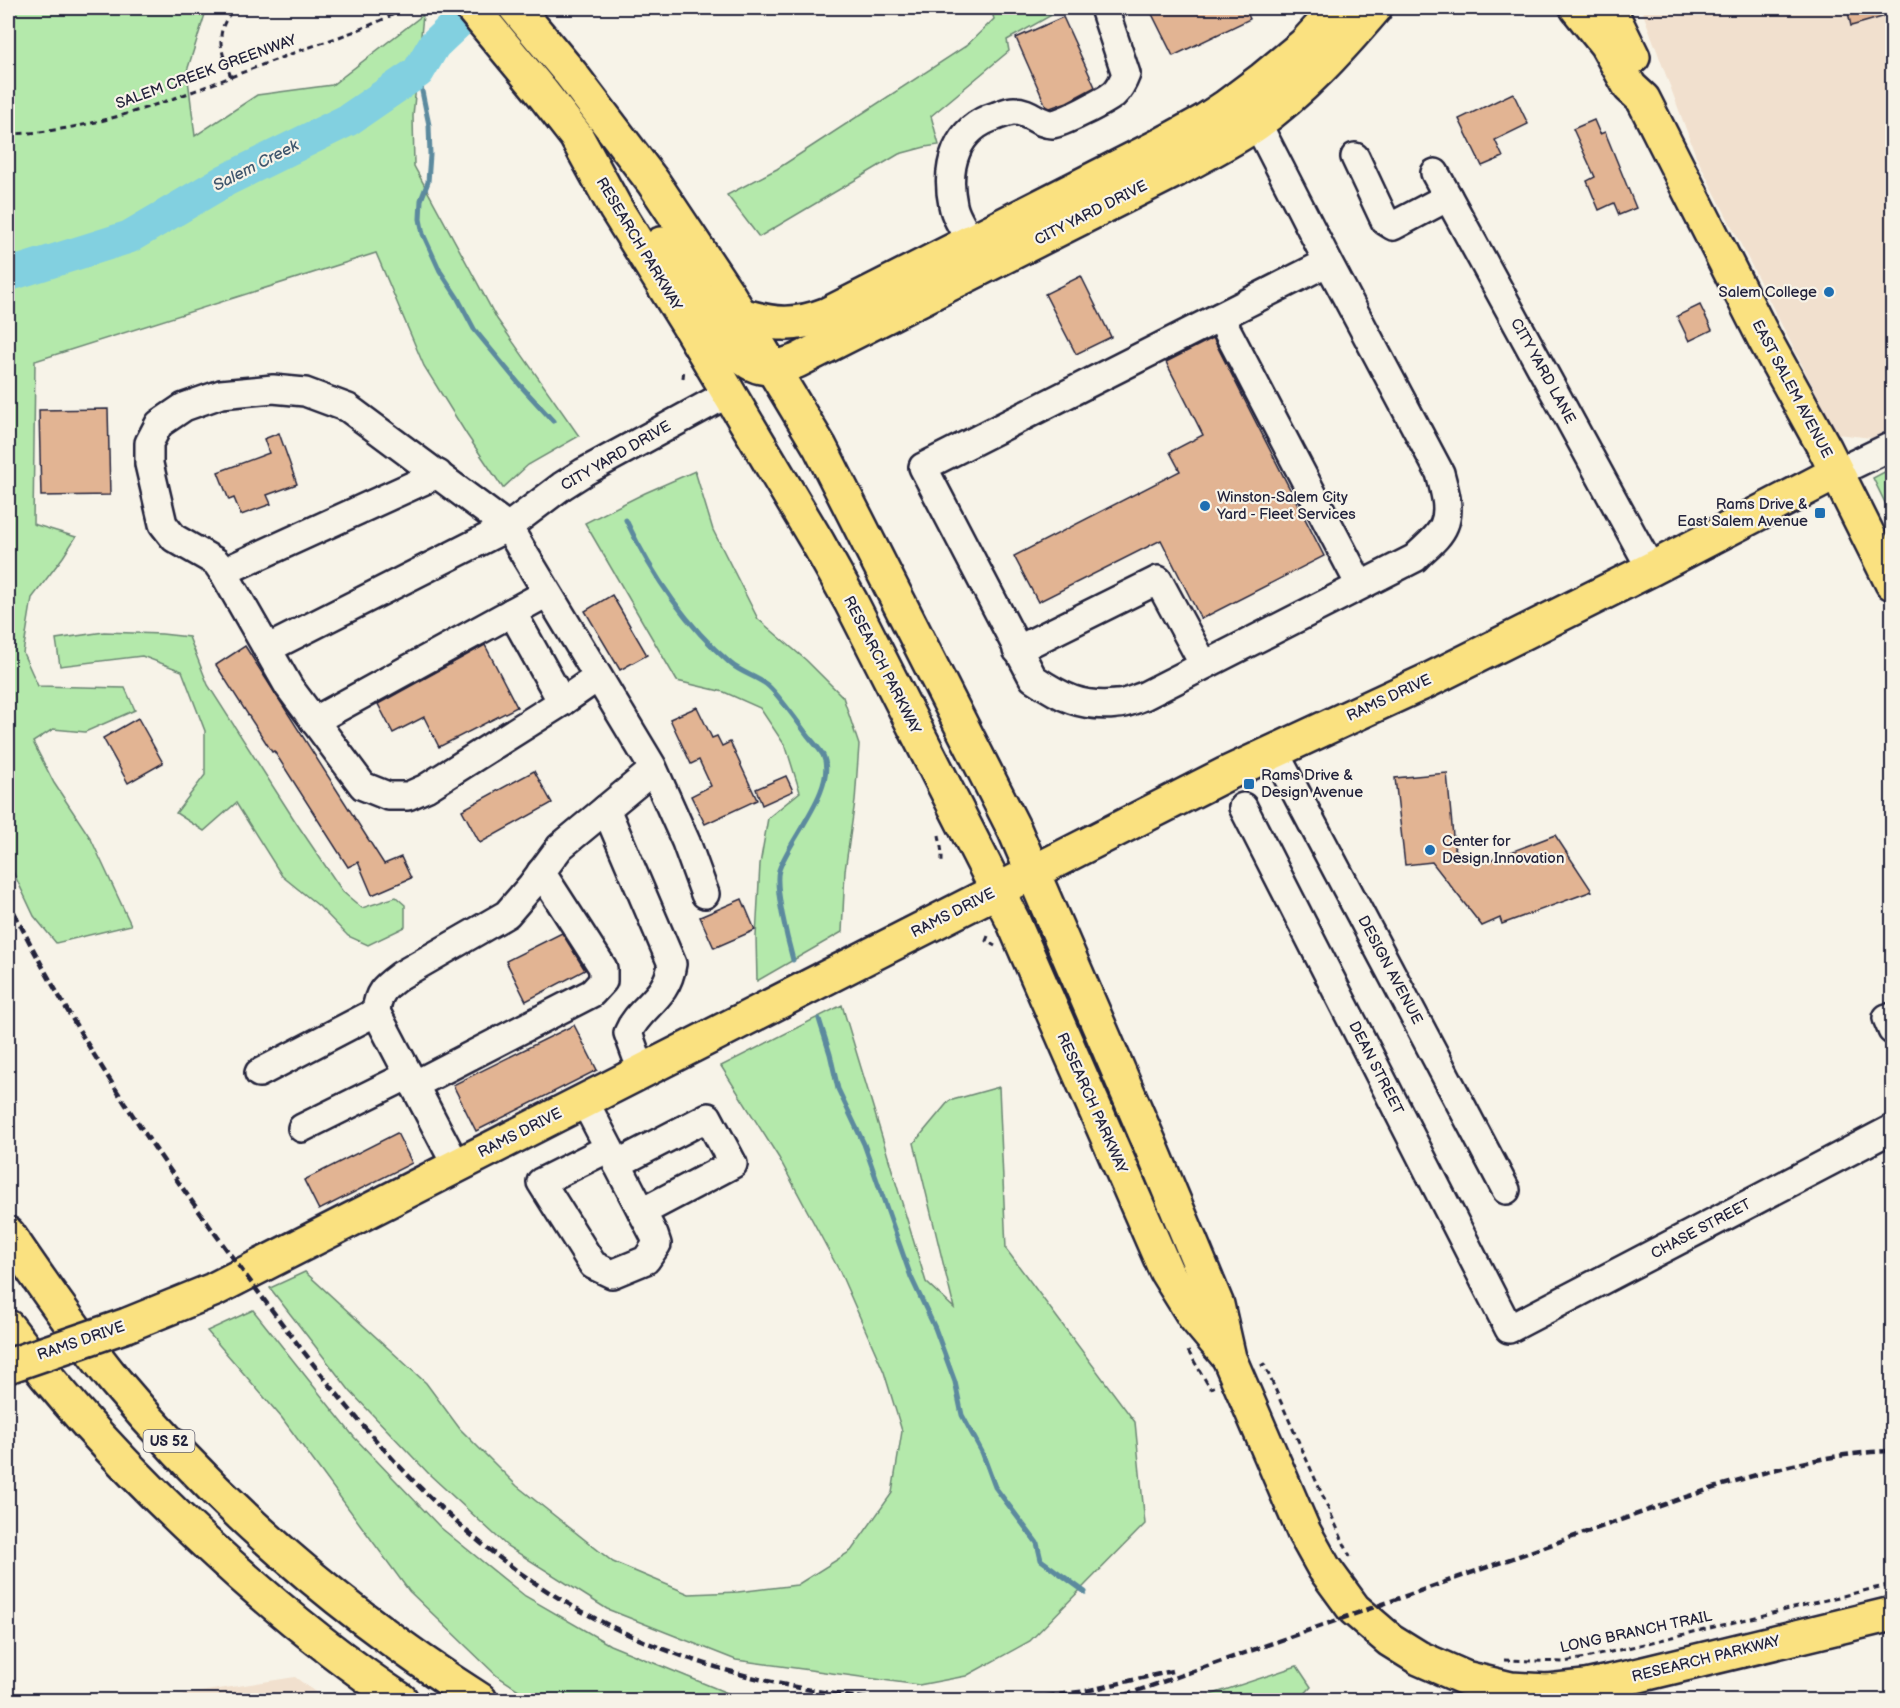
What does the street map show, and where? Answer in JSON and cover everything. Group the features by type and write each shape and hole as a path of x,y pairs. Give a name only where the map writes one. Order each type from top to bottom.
{"main road":[{"name":"RESEARCH PARKWAY","path":"472,8 576,136 615,209 729,393 812,533 851,602 1013,921 1162,1262 1194,1316 1242,1363"},
{"name":"RESEARCH PARKWAY","path":"516,8 613,128 653,182 741,315 825,457 1010,821 1242,1363 1304,1532 1323,1568 1354,1609 1390,1640 1419,1658 1465,1678 1511,1689 1546,1690 1585,1688 1893,1614"},
{"name":"CITY YARD DRIVE","path":"741,315 771,323 807,321 828,314 1163,144 1203,122 1263,79 1304,45 1335,8"},
{"name":"CITY YARD DRIVE","path":"774,368 816,352 1222,145 1257,123 1289,96 1333,55 1375,8"},
{"name":"EAST SALEM AVENUE","path":"1577,8 1606,44 1630,87 1644,99"},
{"name":"EAST SALEM AVENUE","path":"1609,8 1630,51 1641,81 1644,99 1765,340 1893,583"},
{"path":"576,136 669,255 737,352 749,362 760,367 774,368"},
{"name":"RAMS DRIVE","path":"8,1366 127,1325 213,1290 1226,774 1429,680 1836,473"},
{"name":"US 52","path":"8,1234 60,1308 115,1380 209,1484 309,1576 371,1625 480,1701"},
{"name":"US 52","path":"8,1327 31,1359 76,1412 176,1516 280,1610 401,1701"}],"street":[{"path":"971,242 953,207 950,181 952,156 965,135 981,120 1012,111 1027,112 1042,122 1052,124 1067,119 1113,94 1126,75 1104,8"},
{"path":"1257,123 1440,473 1447,502 1444,525 1415,558 1144,696 1118,705 1085,704 1059,696 1033,678 923,467 1328,262"},
{"path":"1355,157 1385,221 1390,225 1393,226 1448,197"},
{"name":"CITY YARD LANE","path":"1435,172 1651,569"},
{"path":"1220,317 1360,585"},
{"path":"598,677 426,788 408,796 388,796 363,786 289,687 216,562 174,538 163,524 148,464 149,443 159,424 184,407 220,394 273,388 305,392 348,408 508,527 598,677 653,770 686,842 705,894"},
{"name":"CITY YARD DRIVE","path":"267,649 508,527 584,472 729,393"},
{"name":"RAMS DRIVE","path":"1836,473 1893,446"},
{"path":"223,572 438,474"},
{"path":"1017,650 1158,580 1204,665"},
{"path":"315,721 547,593"},
{"path":"512,612 562,702"},
{"name":"DESIGN AVENUE","path":"1274,751 1506,1190"},
{"path":"456,1165 376,1012 378,997 401,975 507,914 560,847 653,770"},
{"name":"DEAN STREET","path":"1243,807 1509,1329"},
{"path":"606,809 672,964 670,978 656,999 631,1026 628,1033 644,1070"},
{"path":"302,1128 412,1080 592,993 603,981 603,968 541,872"},
{"path":"259,1073 376,1012"},
{"path":"584,1100 613,1156 642,1212 654,1235 657,1244 646,1260 612,1274 593,1265 541,1182 613,1156 708,1117 733,1164 642,1212"},
{"name":"CHASE STREET","path":"1509,1329 1893,1129"}],"path":[{"path":"231,76 223,57 220,38 223,25 234,8"},
{"name":"SALEM CREEK GREENWAY","path":"8,134 64,129 105,121 188,94 374,24 405,8"},
{"path":"1242,1363 1264,1364 1353,1563"},
{"name":"LONG BRANCH TRAIL","path":"1504,1659 1564,1662 1586,1658 1893,1584"}],"shaded area":[{"name":"Salem College","path":"1641,8 1892,8 1892,428 1872,438 1837,434 1696,156"},
{"path":"295,1677 326,1700 150,1700"}],"green space":[{"path":"8,8 207,8 187,71 195,136 257,95 332,85 423,15 413,116 414,166 497,319 579,436 528,465 503,488 424,366 376,253 35,361 33,524 76,537 32,598 23,653 38,686 125,688 135,710 85,732 53,729 33,742 54,783 91,839 131,925 56,943 34,916 8,861"},
{"path":"991,8 1060,8 1057,12 1007,40 1009,51 931,116 939,145 899,154 759,237 727,195 777,169 966,46 994,19"},
{"path":"1892,468 1892,517 1873,478"},
{"path":"695,471 713,530 758,619 806,660 843,697 859,745 855,801 845,871 842,932 757,981 756,937 760,864 768,818 800,792 786,747 760,708 724,692 677,681 585,523"},
{"path":"104,632 189,637 208,685 343,892 362,908 396,897 405,905 405,927 368,945 348,936 319,906 282,876 236,803 204,831 176,813 205,775 205,731 182,671 142,656 60,666 56,639"},
{"path":"842,1005 926,1282 954,1308 914,1143 949,1101 999,1087 1006,1249 1135,1422 1145,1524 1030,1641 966,1676 919,1685 736,1660 607,1609 507,1546 430,1475 350,1391 270,1288 305,1272 426,1383 460,1429 517,1486 613,1562 689,1594 738,1592 797,1585 851,1551 892,1493 902,1431 884,1372 840,1272 779,1158 721,1066"},
{"path":"253,1310 354,1437 441,1528 525,1596 610,1645 737,1697 753,1700 534,1700 497,1676 409,1591 282,1418 207,1331"},
{"path":"1297,1666 1311,1687 1299,1700 1195,1700"}],"building":[{"path":"1149,8 1245,8 1250,19 1173,56"},
{"path":"1847,8 1893,8 1893,14 1851,26"},
{"path":"1063,17 1095,87 1050,108 1046,106 1016,38"},
{"path":"1513,93 1528,124 1495,140 1503,157 1482,166 1459,119"},
{"path":"1594,120 1600,134 1605,132 1636,208 1619,215 1614,203 1599,210 1587,181 1595,177 1573,129"},
{"path":"1081,276 1111,337 1076,354 1045,294"},
{"path":"1700,305 1712,330 1689,341 1677,316"},
{"name":"Winston-Salem City Yard - Fleet Services","path":"1213,338 1324,556 1201,619 1161,540 1038,602 1014,556 1180,471 1170,452 1203,435 1166,362"},
{"path":"108,409 110,495 41,496 39,410"},
{"path":"279,433 297,484 267,495 271,504 241,515 234,498 229,500 218,472 269,453 264,439"},
{"path":"612,595 647,655 620,670 585,611"},
{"path":"485,645 517,707 439,747 424,717 393,733 378,704"},
{"path":"245,646 384,864 401,857 411,878 372,895 358,862 348,867 216,665"},
{"path":"697,707 712,738 717,736 722,746 730,742 757,800 705,824 691,796 711,786 699,760 691,764 670,719"},
{"path":"138,718 163,763 128,783 103,738"},
{"path":"534,771 552,803 480,843 462,810"},
{"name":"Center for Design Innovation","path":"1447,773 1454,847 1464,860 1474,859 1477,865 1555,835 1592,891 1502,924 1500,918 1482,926 1432,862 1405,865 1395,778"},
{"path":"786,776 793,791 762,805 756,789"},
{"path":"742,899 755,930 714,948 700,917"},
{"path":"562,933 585,970 526,1001 506,961"},
{"path":"574,1025 597,1070 476,1131 453,1085"},
{"path":"397,1133 412,1163 319,1210 304,1180"}],"waterway":[{"name":"Salem Creek","path":"8,275 129,237 226,180 348,120 418,72 434,45 473,8"},
{"path":"418,72 429,125 430,155 428,182 421,200 420,219 423,234 440,271 474,329 553,421"},
{"path":"626,520 658,579 684,615 730,663 771,688 823,755 826,768 824,782 779,870 780,901 793,960"},
{"path":"819,1019 838,1089 864,1144 911,1277 935,1328 955,1382 962,1415 982,1452 995,1487 1037,1543 1041,1560 1085,1592"}],"railway":[{"path":"8,900 93,1054 192,1202 322,1376 386,1452 456,1522 494,1554 535,1583 614,1628 656,1646 743,1675 832,1694 878,1700"},
{"path":"1111,1700 1706,1490 1811,1461 1892,1451"},
{"path":"1019,1700 1086,1691 1172,1671"}],"place":[{"name":"Salem College","path":"1829,292"},
{"name":"Winston-Salem City Yard - Fleet Services","path":"1205,506"},
{"name":"Rams Drive & East Salem Avenue","path":"1820,513"},
{"name":"Rams Drive & Design Avenue","path":"1249,784"},
{"name":"Center for Design Innovation","path":"1430,850"}]}
